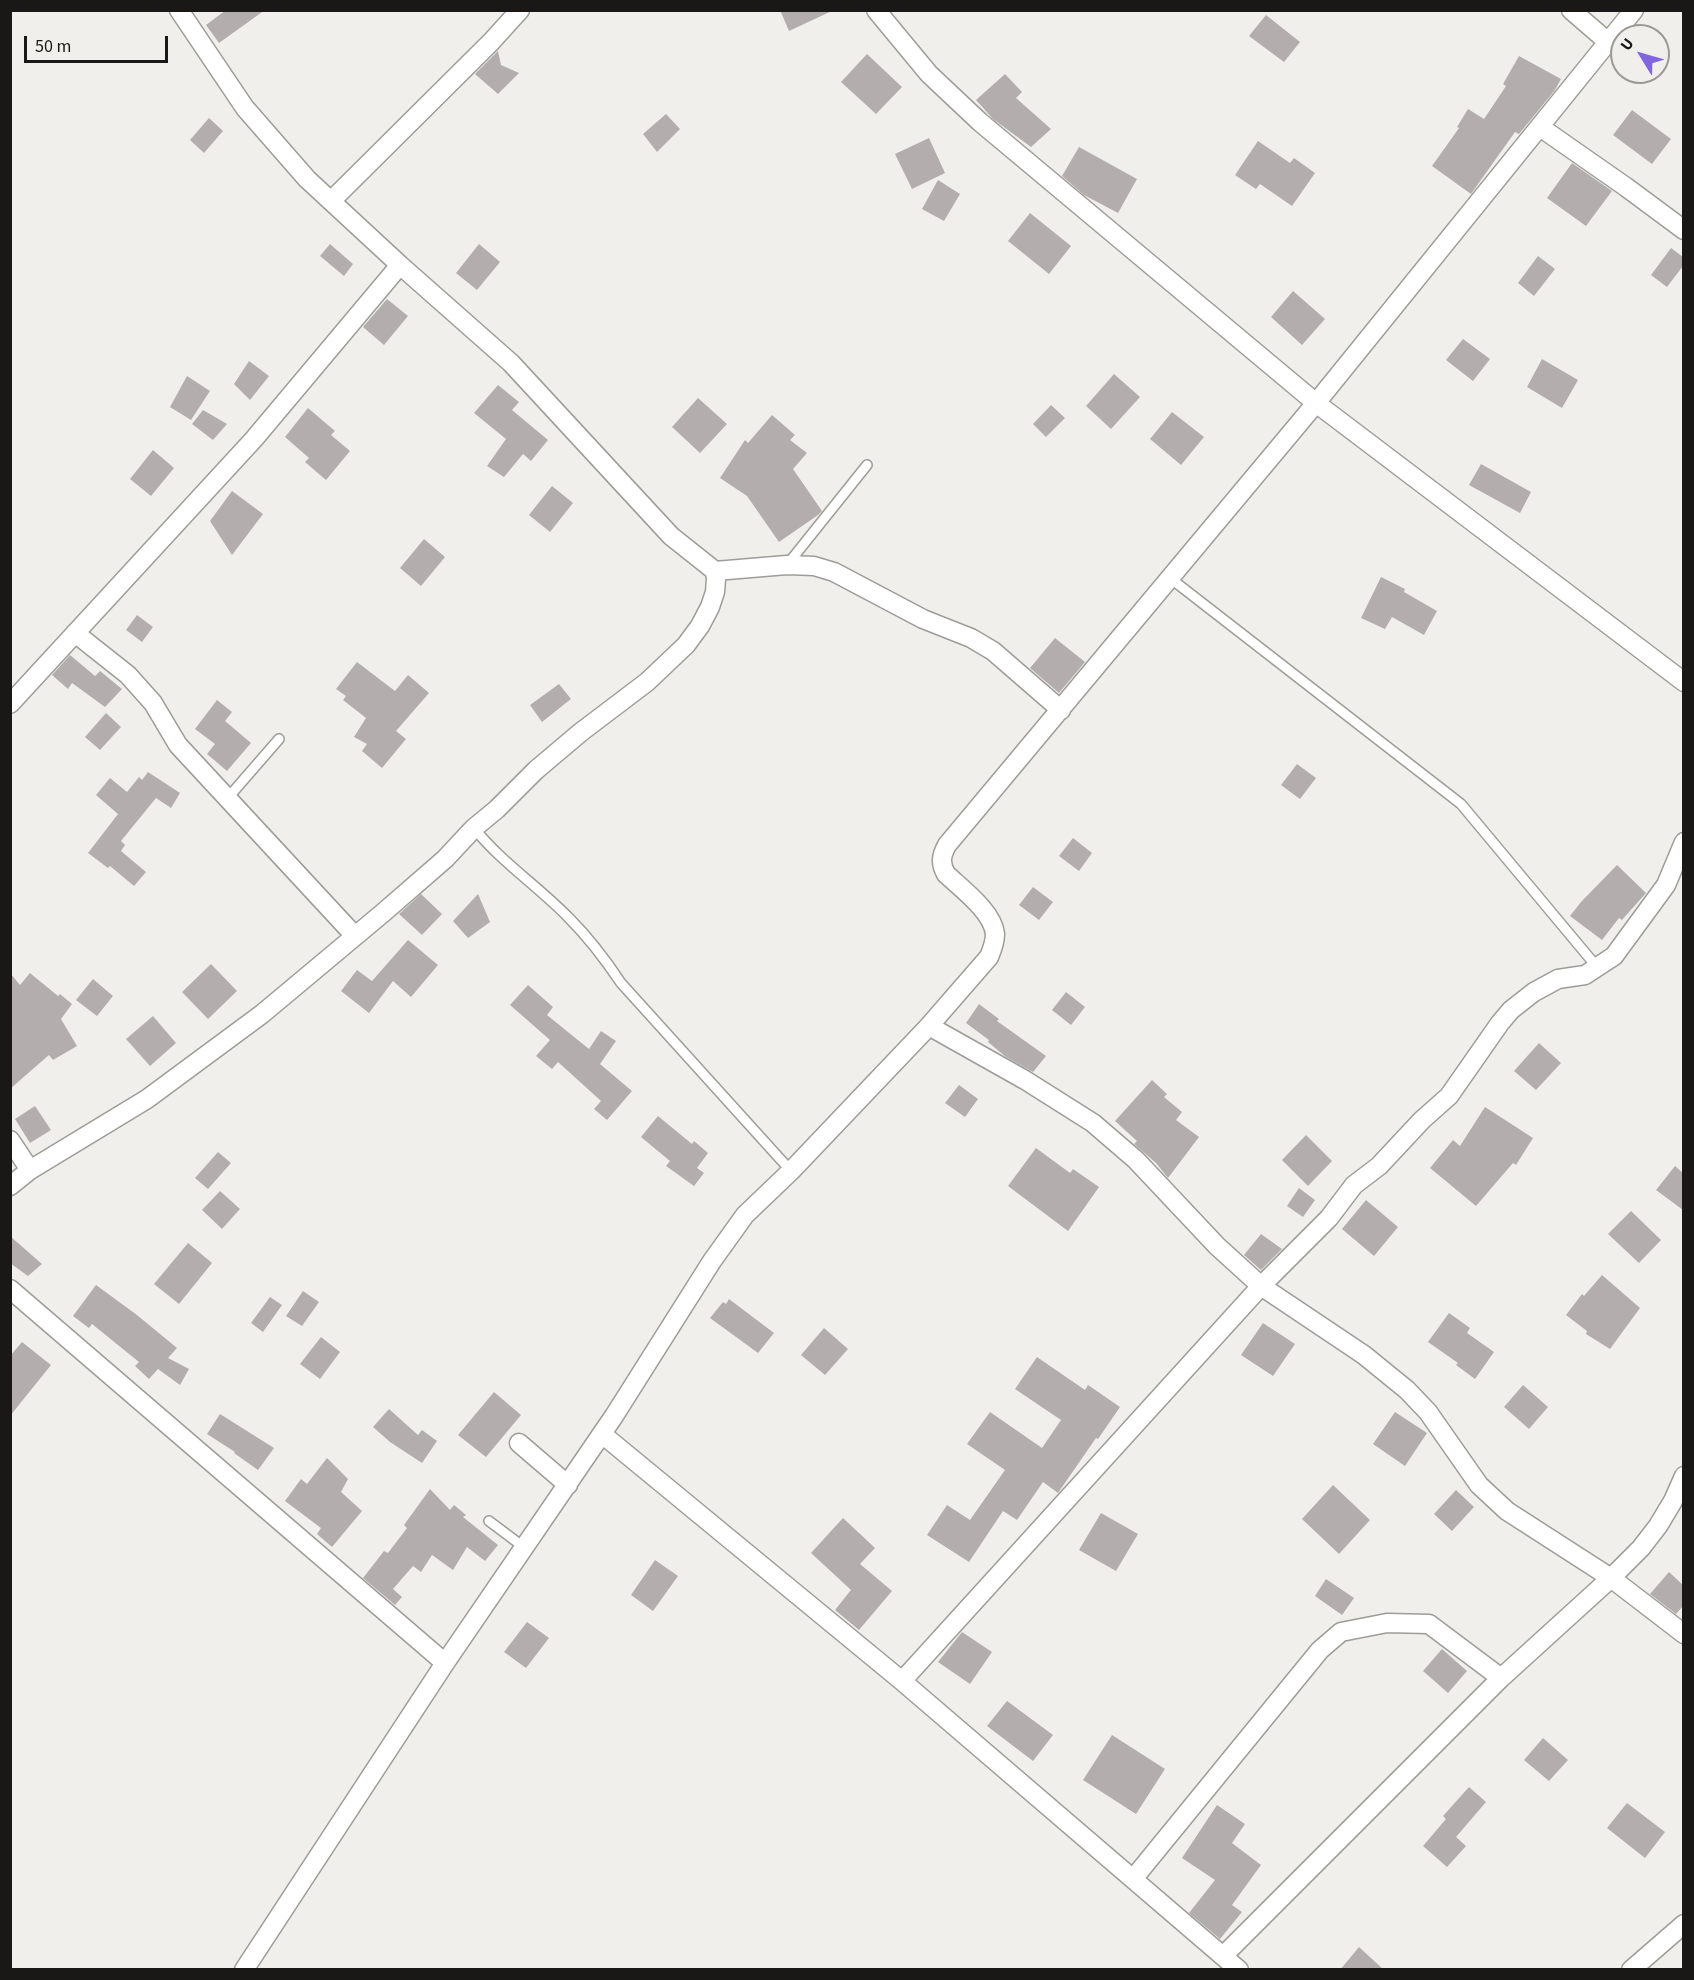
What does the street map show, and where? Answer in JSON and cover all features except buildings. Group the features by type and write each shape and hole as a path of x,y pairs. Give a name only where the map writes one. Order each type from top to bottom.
{"street":[{"path":"10,1186 30,1170 147,1099 262,1014 355,936 445,859 474,828 497,809 536,770 581,732 647,682 686,645 700,626 715,592 714,571 671,536 511,363 307,179 245,108 179,10"},
{"path":"331,201 520,10"},
{"path":"876,10 929,74 980,122 1316,403 1683,682"},
{"path":"1571,10 1608,42"},
{"path":"244,1970 445,1664 602,1434 725,1242 745,1215 791,1172 929,1026 989,957 995,934 992,922 984,911 946,874 942,867 943,852 1316,403 1634,10"},
{"path":"1540,127 1683,230"},
{"path":"10,704 254,439 400,265"},
{"path":"714,571 814,566 834,572 923,619 971,638 993,651 1060,710"},
{"path":"75,633 128,675 153,703 177,745 355,936"},
{"path":"902,1681 1261,1286 1329,1218 1354,1185 1379,1166 1403,1139 1449,1096 1511,1010 1534,992 1558,979 1585,975 1614,956 1665,885 1683,842"},
{"path":"929,1026 1025,1080 1093,1123 1136,1160 1217,1246 1261,1286 1364,1355 1407,1390 1428,1412 1479,1485 1507,1511 1611,1578 1683,1634"},
{"path":"10,1140 30,1170"},
{"path":"10,1289 445,1664"},
{"path":"602,1434 902,1681 1239,1970"},
{"path":"519,1443 568,1485"},
{"path":"1223,1956 1501,1678 1641,1548 1673,1501 1683,1476"},
{"path":"1133,1879 1320,1650 1341,1632 1387,1623 1429,1624 1501,1678"},
{"path":"1631,1970 1683,1924"}],"lane":[{"path":"787,566 867,465"},
{"path":"1170,578 1461,804 1597,968"},
{"path":"226,800 279,739"},
{"path":"474,828 488,845 568,916 602,954 621,983 791,1172"},
{"path":"489,1521 525,1548"}]}
